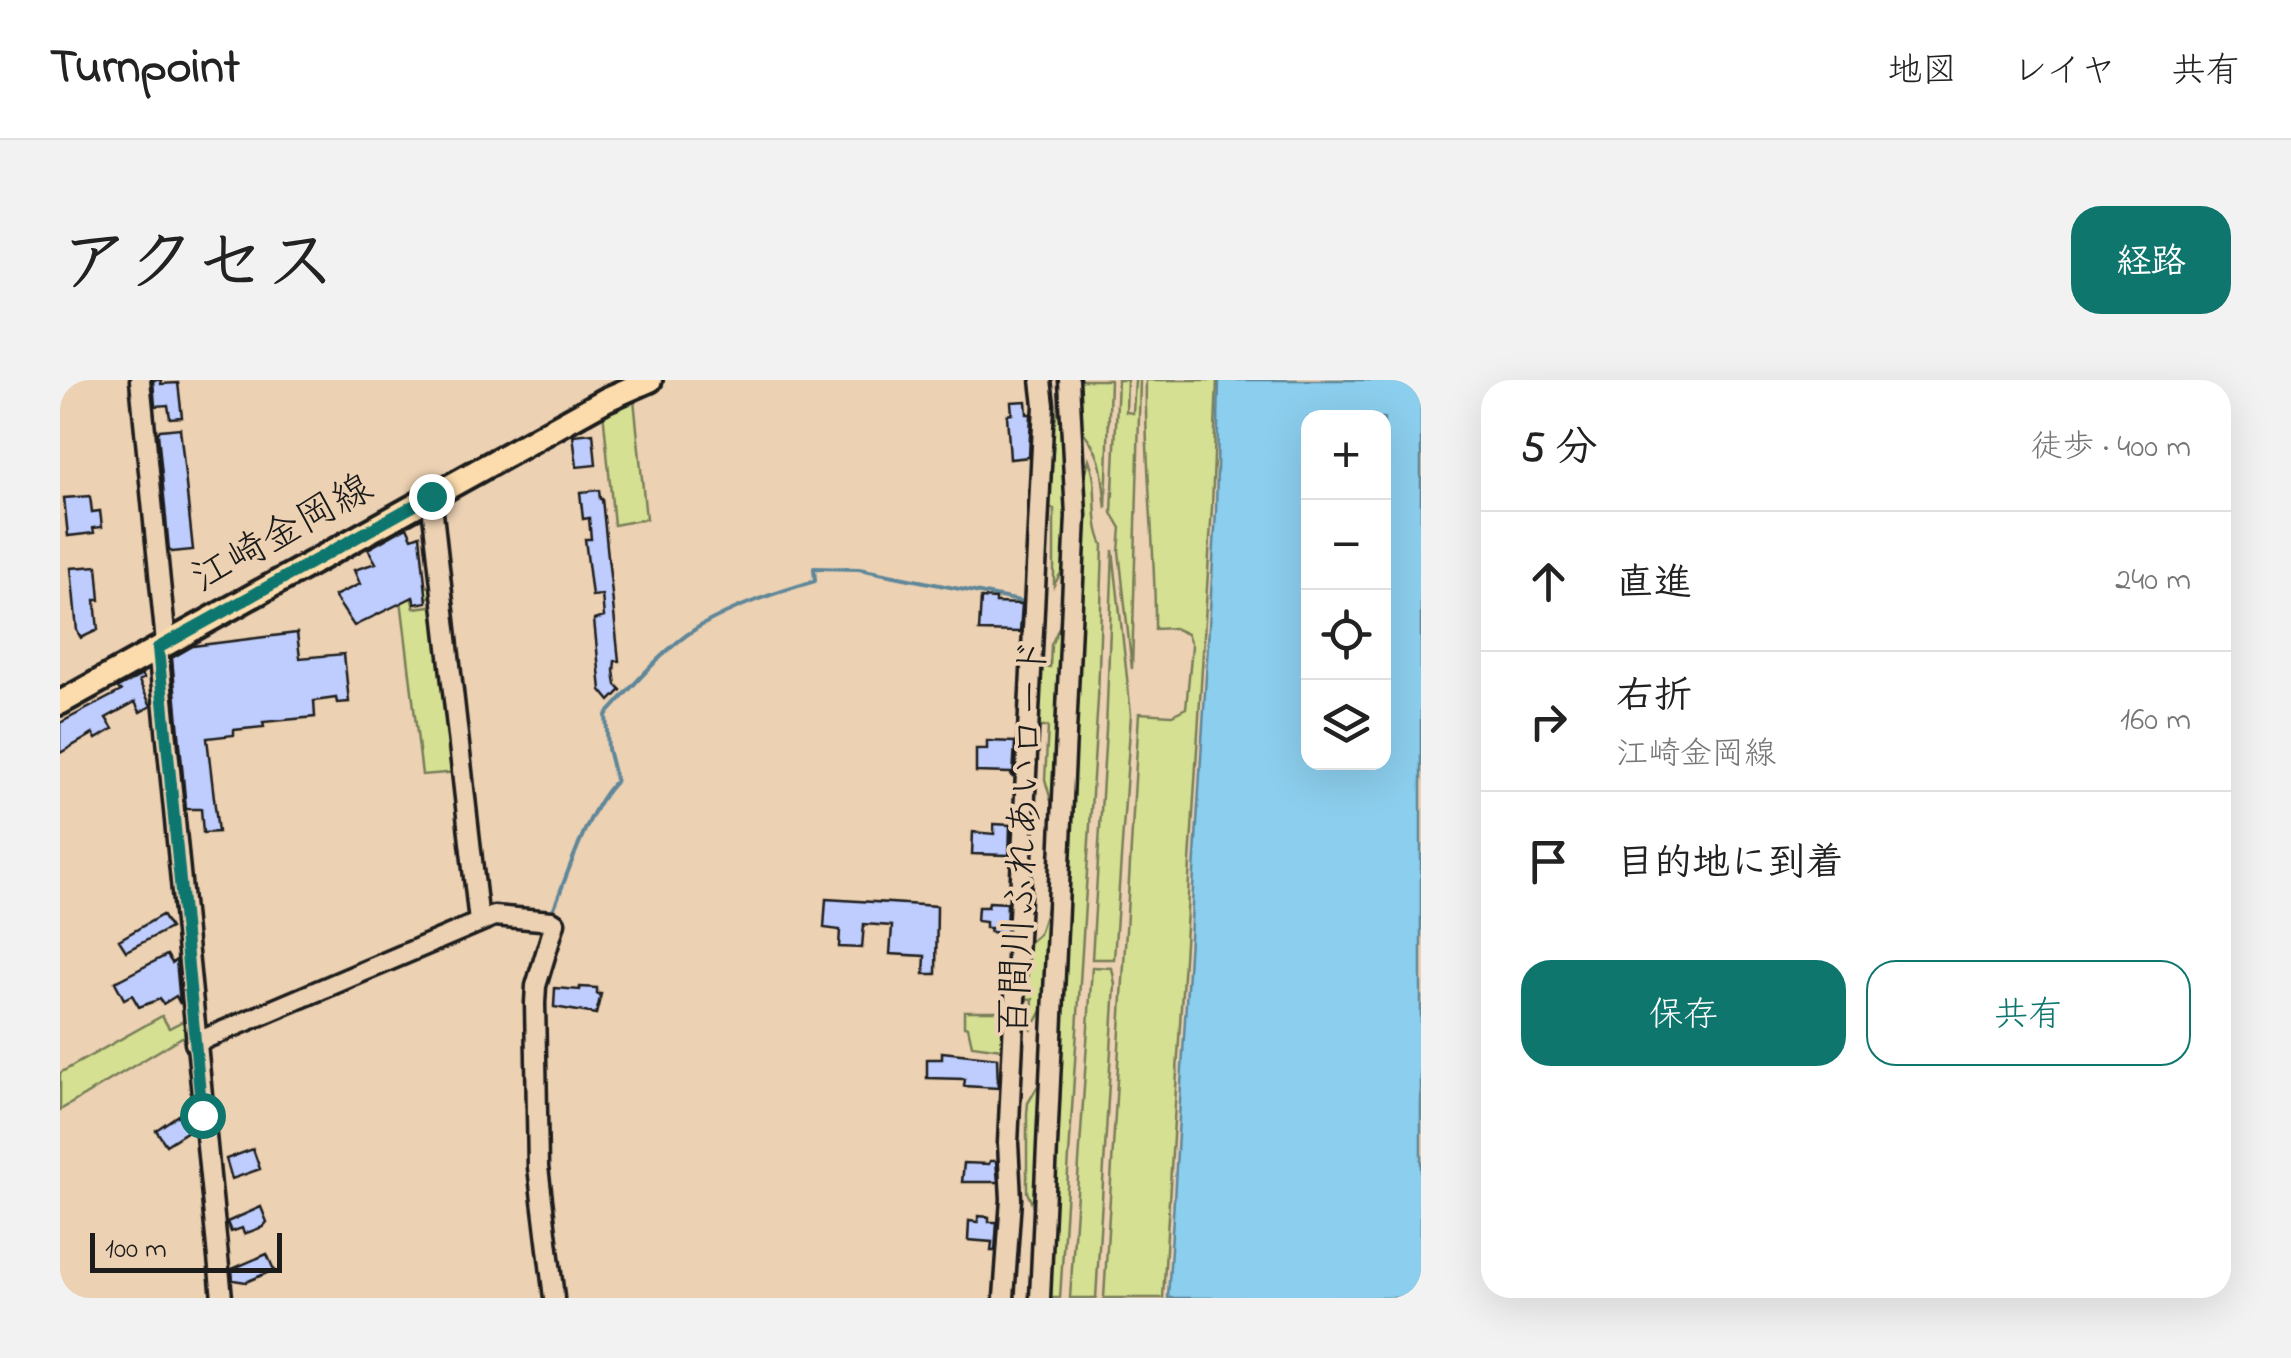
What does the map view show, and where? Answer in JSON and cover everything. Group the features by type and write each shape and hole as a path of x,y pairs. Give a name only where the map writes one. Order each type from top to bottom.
{"main road":[{"name":"江崎金岡線","path":"60,703 607,399 650,380"}],"street":[{"path":"140,380 222,1298"},
{"path":"1004,1298 1044,405 1041,380"},
{"name":"百間川ふれあいロード","path":"1040,1298 1076,516 1069,380"},
{"path":"431,496 479,922"},
{"path":"200,1042 494,916 555,923 534,1002 538,1167 554,1298"}],"green space":[{"path":"1077,380 1110,380 1106,509 1098,457 1081,429"},
{"path":"1118,380 1127,380 1126,412 1133,413 1135,380 1140,380 1132,669 1119,551 1121,528 1112,513"},
{"path":"1146,380 1217,380 1212,507 1163,1298 1104,1298 1139,713 1172,715 1186,708 1192,646 1187,634 1174,628 1155,629"},
{"path":"1063,391 1070,492 1067,562 1054,585 1054,509 1046,508 1051,416 1054,425"},
{"path":"634,399 646,519 614,525 603,410"},
{"path":"1089,459 1103,545 1098,699 1060,1298 1047,1298 1083,486"},
{"path":"1113,550 1131,714 1114,959 1092,959 1106,730"},
{"path":"436,585 436,596 412,600 414,608 438,605 458,772 422,775 400,591"},
{"path":"1062,621 1053,808 1045,779 1048,727 1035,727 1039,667 1050,667 1051,645"},
{"path":"1050,899 1044,1007 1031,1031 1033,999 1023,998 1025,946 1039,934"},
{"path":"1092,967 1112,968 1115,984 1096,1298 1070,1298"},
{"path":"964,1011 1011,1011 1009,1050 972,1045 968,1027 964,1026"},
{"path":"162,1016 169,1028 189,1018 191,1038 182,1037 60,1110 60,1073"},
{"path":"1042,1079 1035,1211 1027,1192 1027,1114 1028,1103"}],"water":[{"path":"1219,380 1421,380 1421,1298 1168,1298 1216,512"}],"building":[{"path":"153,380 161,380 161,384 178,383 182,417 170,418 168,405 155,406"},
{"path":"1026,401 1027,414 1031,414 1029,457 1010,459 1007,415 1012,414 1011,402"},
{"path":"180,428 193,550 172,552 158,433"},
{"path":"593,433 596,465 577,467 573,435"},
{"path":"599,490 619,661 615,661 614,671 621,690 610,701 601,690 594,620 604,617 602,595 592,596 585,539 591,539 589,518 583,519 580,492"},
{"path":"90,496 92,512 100,511 102,527 93,528 94,533 68,536 64,498"},
{"path":"407,527 412,538 420,535 427,602 415,604 413,597 354,626 334,596 360,584 354,570 376,563 368,549"},
{"path":"97,566 98,630 81,638 71,568"},
{"path":"981,598 1022,604 1020,632 979,631"},
{"path":"297,633 300,658 344,654 349,702 337,703 336,698 314,701 315,717 263,722 264,727 207,738 218,832 203,833 201,809 186,809 172,658 193,646"},
{"path":"142,675 144,678 139,681 151,706 140,712 135,702 106,718 113,729 96,739 93,734 60,753 60,723 121,691 118,688"},
{"path":"987,741 1015,742 1013,778 1011,773 976,772 976,749 987,749"},
{"path":"994,824 1010,825 1009,862 1007,855 972,854 973,832 994,834"},
{"path":"826,899 937,906 936,974 924,974 925,956 890,954 892,926 864,924 862,948 839,947 840,930 824,928"},
{"path":"989,902 1007,903 1006,933 990,932 986,922 977,921 978,907 988,907"},
{"path":"162,915 170,928 126,951 119,940"},
{"path":"167,955 172,963 176,960 180,1004 176,996 163,1004 160,999 139,1007 132,995 124,999 115,982"},
{"path":"555,988 597,988 597,994 601,994 596,1014 554,1007"},
{"path":"942,1052 997,1058 998,1088 964,1086 965,1079 927,1078 927,1059 942,1059"},
{"path":"178,1115 188,1131 166,1145 156,1130"},
{"path":"253,1149 260,1169 232,1179 226,1159"},
{"path":"996,1161 998,1182 962,1182 964,1163"},
{"path":"261,1207 267,1222 263,1227 244,1234 242,1228 231,1232 227,1222"},
{"path":"978,1216 997,1222 995,1251 991,1251 992,1242 968,1240 969,1221 978,1222"},
{"path":"267,1254 274,1270 246,1282 233,1280 232,1269"}],"waterway":[{"path":"552,913 587,825 616,781 608,749 606,715 660,657 697,628 754,601 815,581 814,568 859,569 1030,603"}],"route":[{"path":"202,1115 158,648 431,496"}]}
